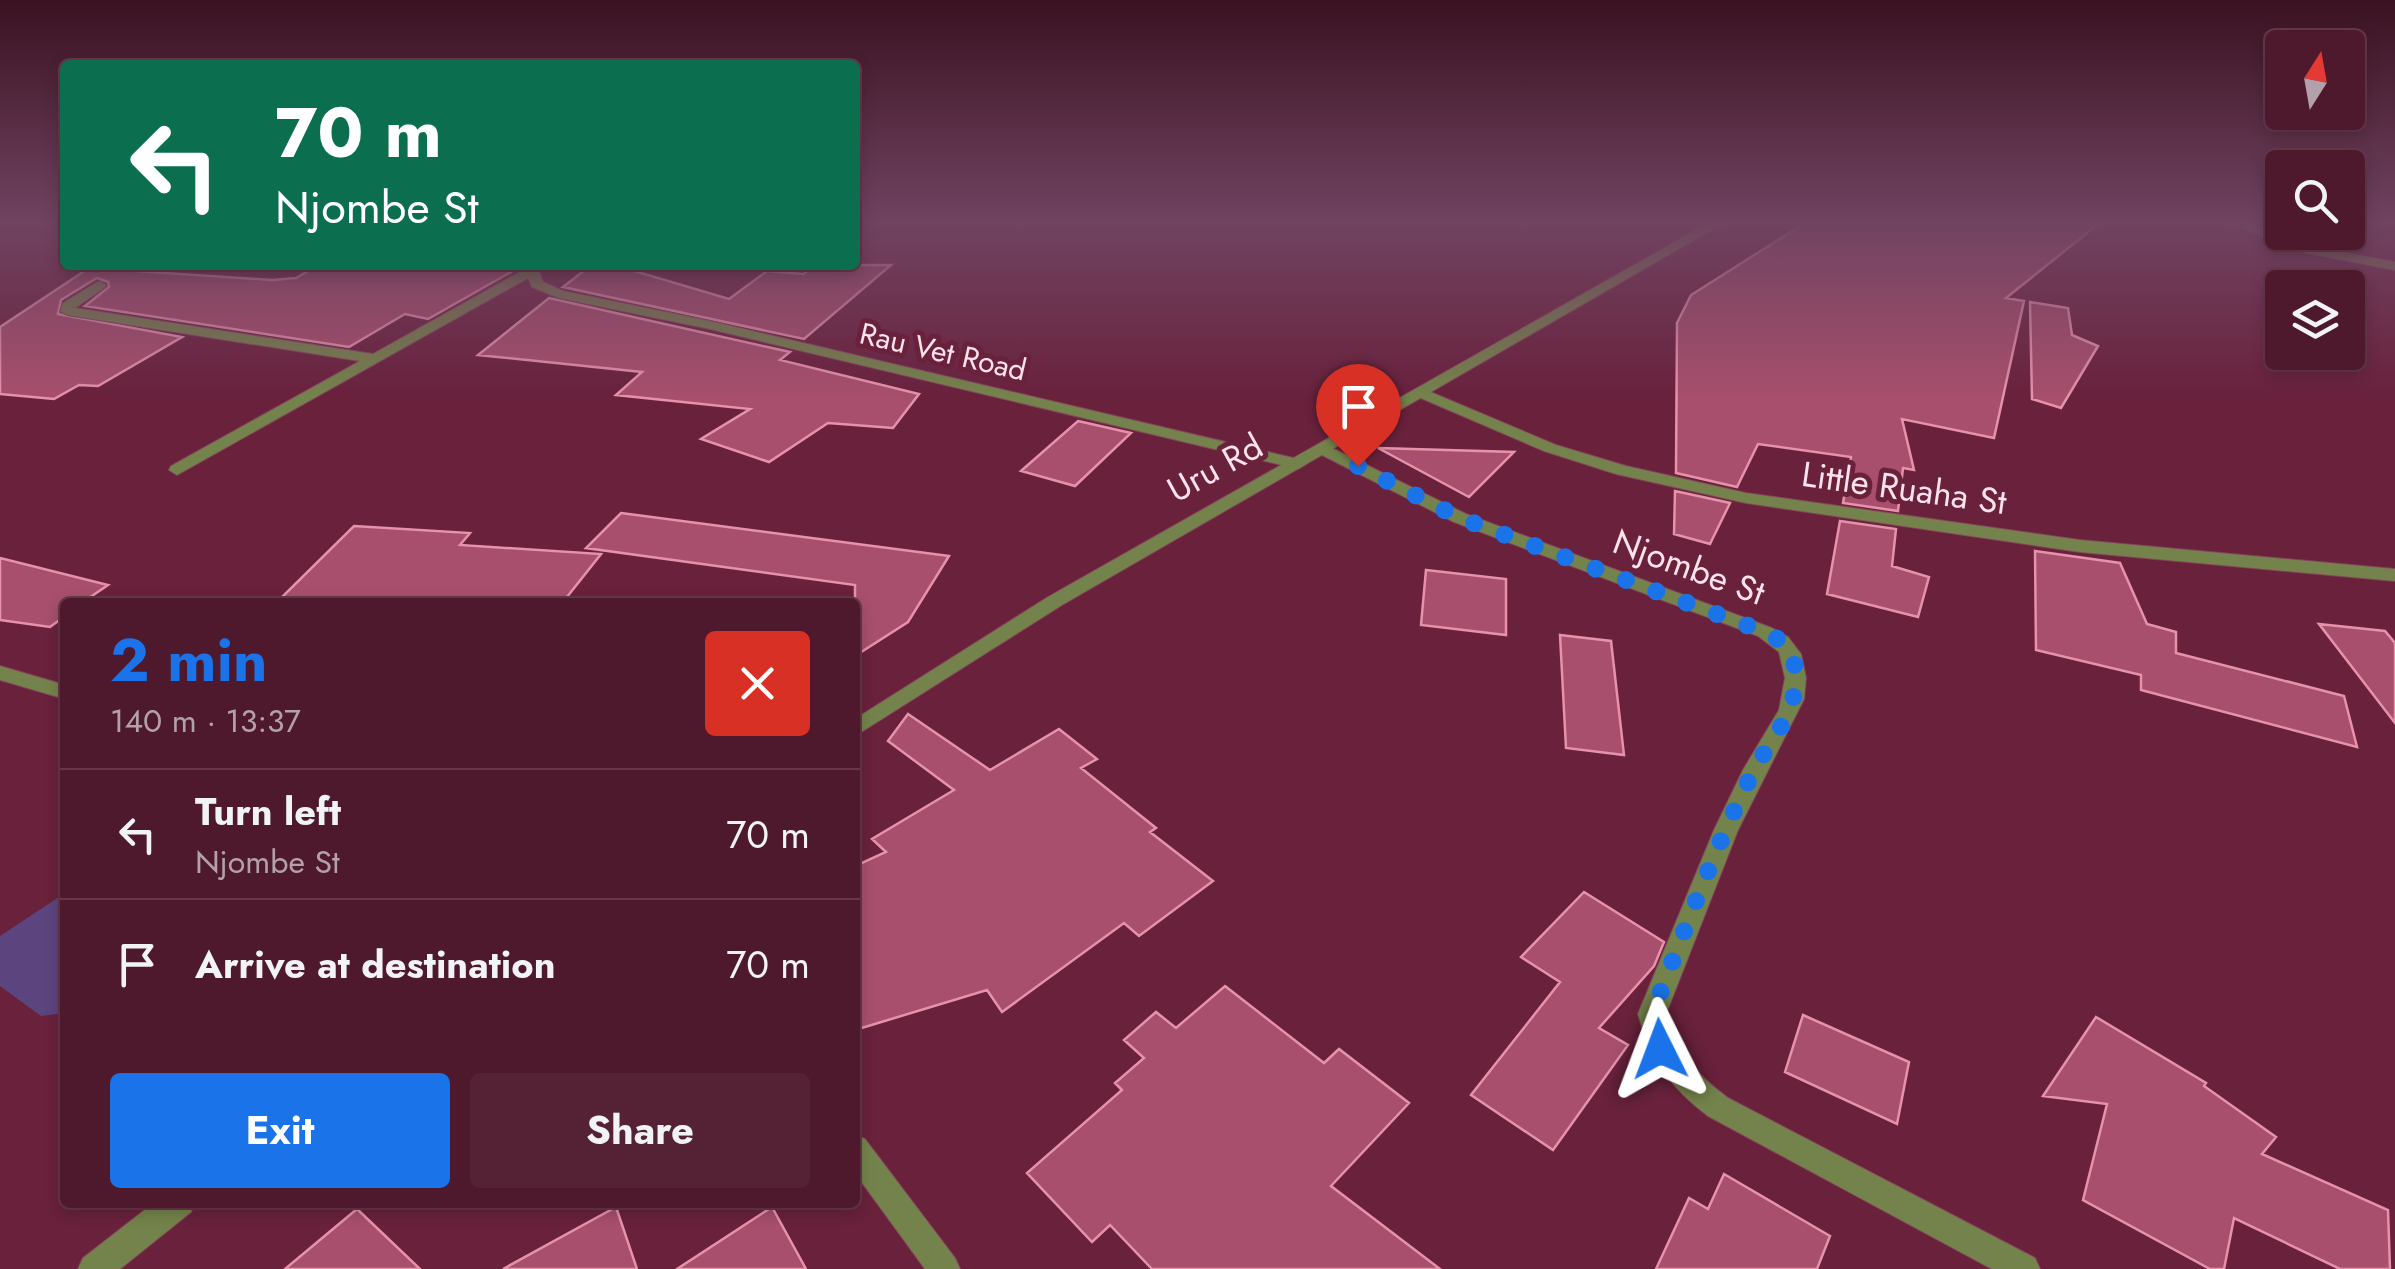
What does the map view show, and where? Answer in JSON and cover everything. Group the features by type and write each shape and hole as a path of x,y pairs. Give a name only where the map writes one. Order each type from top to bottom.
{"street":[{"path":"177,470 510,280"},
{"name":"Rau Vet Road","path":"536,280 559,294 1298,464"},
{"name":"Uru Rd","path":"860,726 1055,600 1618,280"},
{"path":"100,285 68,306 66,312 375,359"},
{"name":"Little Ruaha St","path":"1421,393 1550,448 1622,470 1746,498 2080,546 2395,575"},
{"name":"Njombe St","path":"1324,449 1460,518 1780,638 1794,661 1795,692 1788,714 1754,772 1652,1014 1660,1049 1684,1082 1718,1107 2024,1269"},
{"path":"0,672 60,690"},
{"path":"860,1156 944,1269"},
{"path":"94,1269 172,1208"}],"shaded area":[{"path":"60,896 60,1014 41,1016 0,986 0,936"}],"building":[{"path":"71,280 93,280 61,300 58,314 182,337 98,386 79,385 54,399 0,394 0,327"},
{"path":"103,280 497,280 428,319 405,314 349,347 85,306 109,287"},
{"path":"572,280 665,280 729,299 754,280 873,280 804,339 563,287"},
{"path":"1714,280 2028,280 2006,298 2024,301 1994,438 1902,419 1914,470 1903,468 1898,511 1843,503 1851,457 1758,444 1737,487 1676,473 1677,323 1691,295"},
{"path":"549,298 790,352 780,360 919,394 893,428 828,423 769,462 701,439 750,409 616,395 642,372 478,355"},
{"path":"2030,302 2068,308 2072,335 2098,346 2061,408 2032,399"},
{"path":"1078,421 1131,433 1075,486 1021,471"},
{"path":"1378,448 1514,452 1469,497"},
{"path":"1675,491 1730,503 1710,544 1674,534"},
{"path":"621,513 949,556 908,622 860,653 860,598 855,598 855,585 586,548"},
{"path":"1840,521 1896,529 1892,566 1929,577 1918,617 1827,594"},
{"path":"354,526 470,533 460,545 601,554 566,598 281,598"},
{"path":"2035,551 2120,563 2147,624 2176,632 2176,653 2344,696 2357,747 2141,690 2141,675 2036,650"},
{"path":"0,558 108,585 89,598 60,598 60,620 50,627 0,620"},
{"path":"1426,570 1506,579 1506,635 1421,625"},
{"path":"2319,624 2385,631 2395,643 2395,723"},
{"path":"1560,635 1611,641 1624,755 1566,748"},
{"path":"908,714 990,770 1059,729 1097,759 1081,768 1156,828 1150,832 1213,881 1139,936 1124,923 1002,1012 987,990 860,1028 860,864 886,852 872,839 954,790 888,741"},
{"path":"1584,892 1664,942 1654,966 1599,1028 1628,1045 1553,1150 1471,1095 1560,982 1521,957"},
{"path":"1225,986 1324,1063 1339,1049 1409,1103 1331,1186 1440,1269 1152,1269 1110,1225 1092,1242 1027,1173 1122,1090 1115,1083 1144,1058 1124,1040 1156,1012 1176,1028"},
{"path":"1803,1015 1909,1062 1897,1124 1785,1072"},
{"path":"2096,1017 2206,1083 2204,1086 2276,1137 2262,1154 2388,1210 2390,1269 2340,1269 2234,1218 2224,1269 2210,1269 2083,1200 2107,1104 2043,1096"},
{"path":"1724,1174 1830,1236 1817,1269 1656,1269 1689,1198 1708,1209"},
{"path":"616,1208 637,1269 503,1269"},
{"path":"773,1208 806,1269 677,1269"},
{"path":"357,1209 420,1269 285,1269"}],"route":[{"path":"1358,466 1460,518 1780,638 1790,650 1796,672 1788,714 1754,772 1652,1014 1660,1049"}]}
